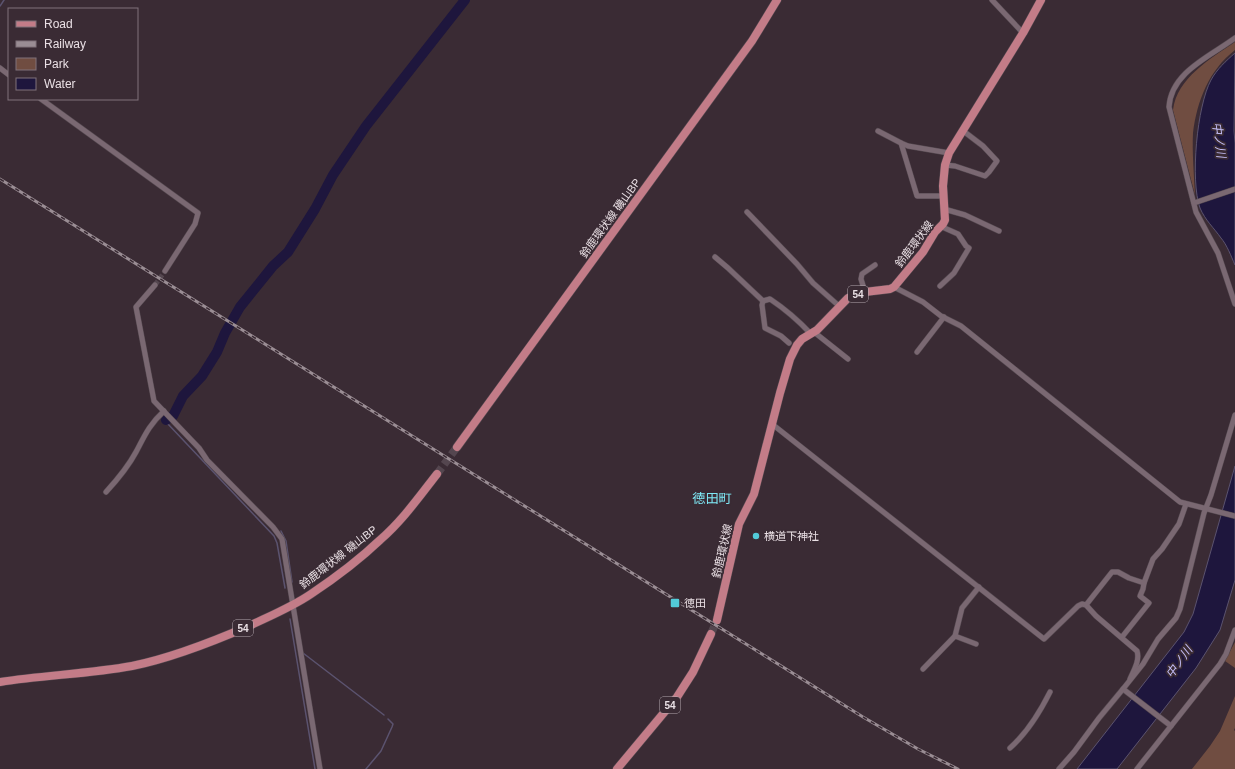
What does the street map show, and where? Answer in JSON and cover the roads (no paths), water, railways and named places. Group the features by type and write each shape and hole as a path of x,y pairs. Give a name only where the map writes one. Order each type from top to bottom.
{"main road":[{"name":"鈴鹿環状線 磯山BP","path":"457,447 752,41 777,0"},
{"name":"鈴鹿環状線","path":"717,620 739,524 754,494 790,359 797,345 802,339 813,333 827,321 839,306 848,298 866,292 890,289 894,287 923,252 945,220 945,165 949,153 1023,33 1041,0"},
{"name":"鈴鹿環状線 磯山BP","path":"0,682 97,671 140,664 200,646 273,615 310,594 381,540 407,513 437,474"},
{"name":"54","path":"617,769 680,692 693,672 711,634"}],"street":[{"path":"992,0 1023,33"},
{"path":"1235,38 1197,64 1182,77 1169,100 1171,117 1200,221 1218,253 1235,304"},
{"path":"0,68 8,74"},
{"path":"43,100 198,214 195,224 164,271"},
{"path":"878,130 908,146 949,153"},
{"path":"945,165 955,166 985,176 997,161 983,146 962,130"},
{"path":"901,143 917,196 944,196"},
{"path":"1194,202 1235,189"},
{"path":"944,209 965,215 999,231"},
{"path":"747,212 813,283 839,306"},
{"path":"940,226 958,234 969,248 954,273 940,286"},
{"path":"714,257 764,301"},
{"path":"866,292 860,279 862,274 875,265"},
{"path":"155,285 136,307 154,402 200,448 207,460 277,531 283,543 320,769"},
{"path":"894,287 923,302 944,317 961,326 1180,502 1235,516"},
{"path":"764,301 770,299 784,308 813,333 848,359"},
{"path":"764,301 762,305 765,328 782,336 789,343"},
{"path":"917,352 944,317"},
{"path":"106,492 117,481 146,431 154,420 164,411"},
{"path":"1059,769 1074,752 1098,718 1123,690 1158,639 1176,618 1180,609 1204,513 1207,508 1235,414"},
{"path":"772,424 1044,639 1078,606 1082,604 1086,605 1096,616 1136,650 1138,654 1137,660 1130,679"},
{"path":"1122,637 1149,603 1140,596 1144,583 1153,559 1179,524 1186,504"},
{"path":"1086,605 1112,572 1118,572 1129,578 1144,583"},
{"path":"923,669 955,636 962,608 979,587"},
{"path":"1137,769 1220,664 1226,654 1235,630"},
{"path":"955,636 976,644"},
{"path":"1123,690 1171,726"},
{"path":"1010,748 1018,741 1040,711 1050,692"}],"water":[{"name":"中ノ川","path":"1235,53 1235,265 1225,244 1200,208 1197,196 1195,162 1196,143 1206,92 1216,72"},
{"name":"中ノ川","path":"1235,466 1235,580 1220,630 1196,668 1117,769 1077,769 1184,632 1193,614"}],"waterway":[{"path":"0,6 4,0"},
{"path":"166,420 173,416 183,396 202,376 217,352 225,333 240,307 273,266 288,252 315,209 333,175 366,126 465,0"},
{"path":"166,420 167,423 274,536 277,543 285,588"},
{"path":"281,531 286,541 292,582"},
{"path":"290,619 315,769"},
{"path":"303,653 384,715"},
{"path":"366,769 381,751 392,727 393,724 388,719"}],"tunnel":[{"path":"155,285 165,271"},
{"path":"437,474 457,447"},
{"path":"711,634 717,620"}],"railway":[{"path":"0,179 863,717 918,749 958,769"}],"place":[{"name":"横道下神社","path":"756,536"},
{"name":"徳田","path":"675,603"}],"district":[{"name":"徳田町","path":"712,498"}]}
